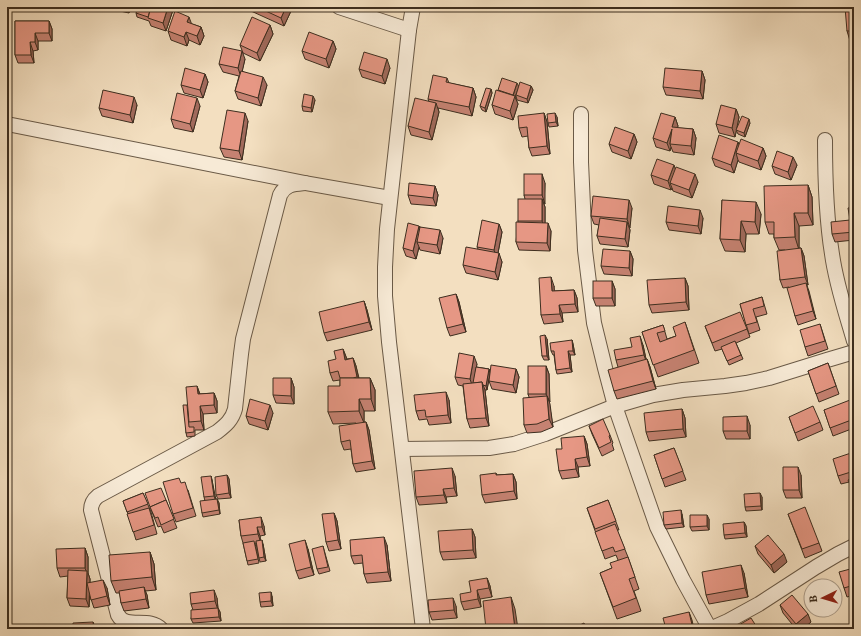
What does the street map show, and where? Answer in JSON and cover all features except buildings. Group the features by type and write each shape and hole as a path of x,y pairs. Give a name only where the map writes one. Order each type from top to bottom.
{"street":[{"path":"339,7 409,30"},
{"path":"413,8 409,30 390,198 385,266 386,320 423,629"},
{"path":"581,114 581,169 585,250 594,323 615,406 657,527 683,580 710,629 759,604 816,567 854,546"},
{"path":"7,124 305,183 390,198"},
{"path":"825,140 828,228 838,283 854,341"},
{"path":"161,629 151,623 127,622 120,619 91,510 91,504 98,496 217,432 230,422 235,409 240,354 243,339 280,195 286,187 290,185 305,183"},
{"path":"402,449 489,448 514,444 545,434 615,406 653,395 683,390 725,386 769,378 854,352"}]}
